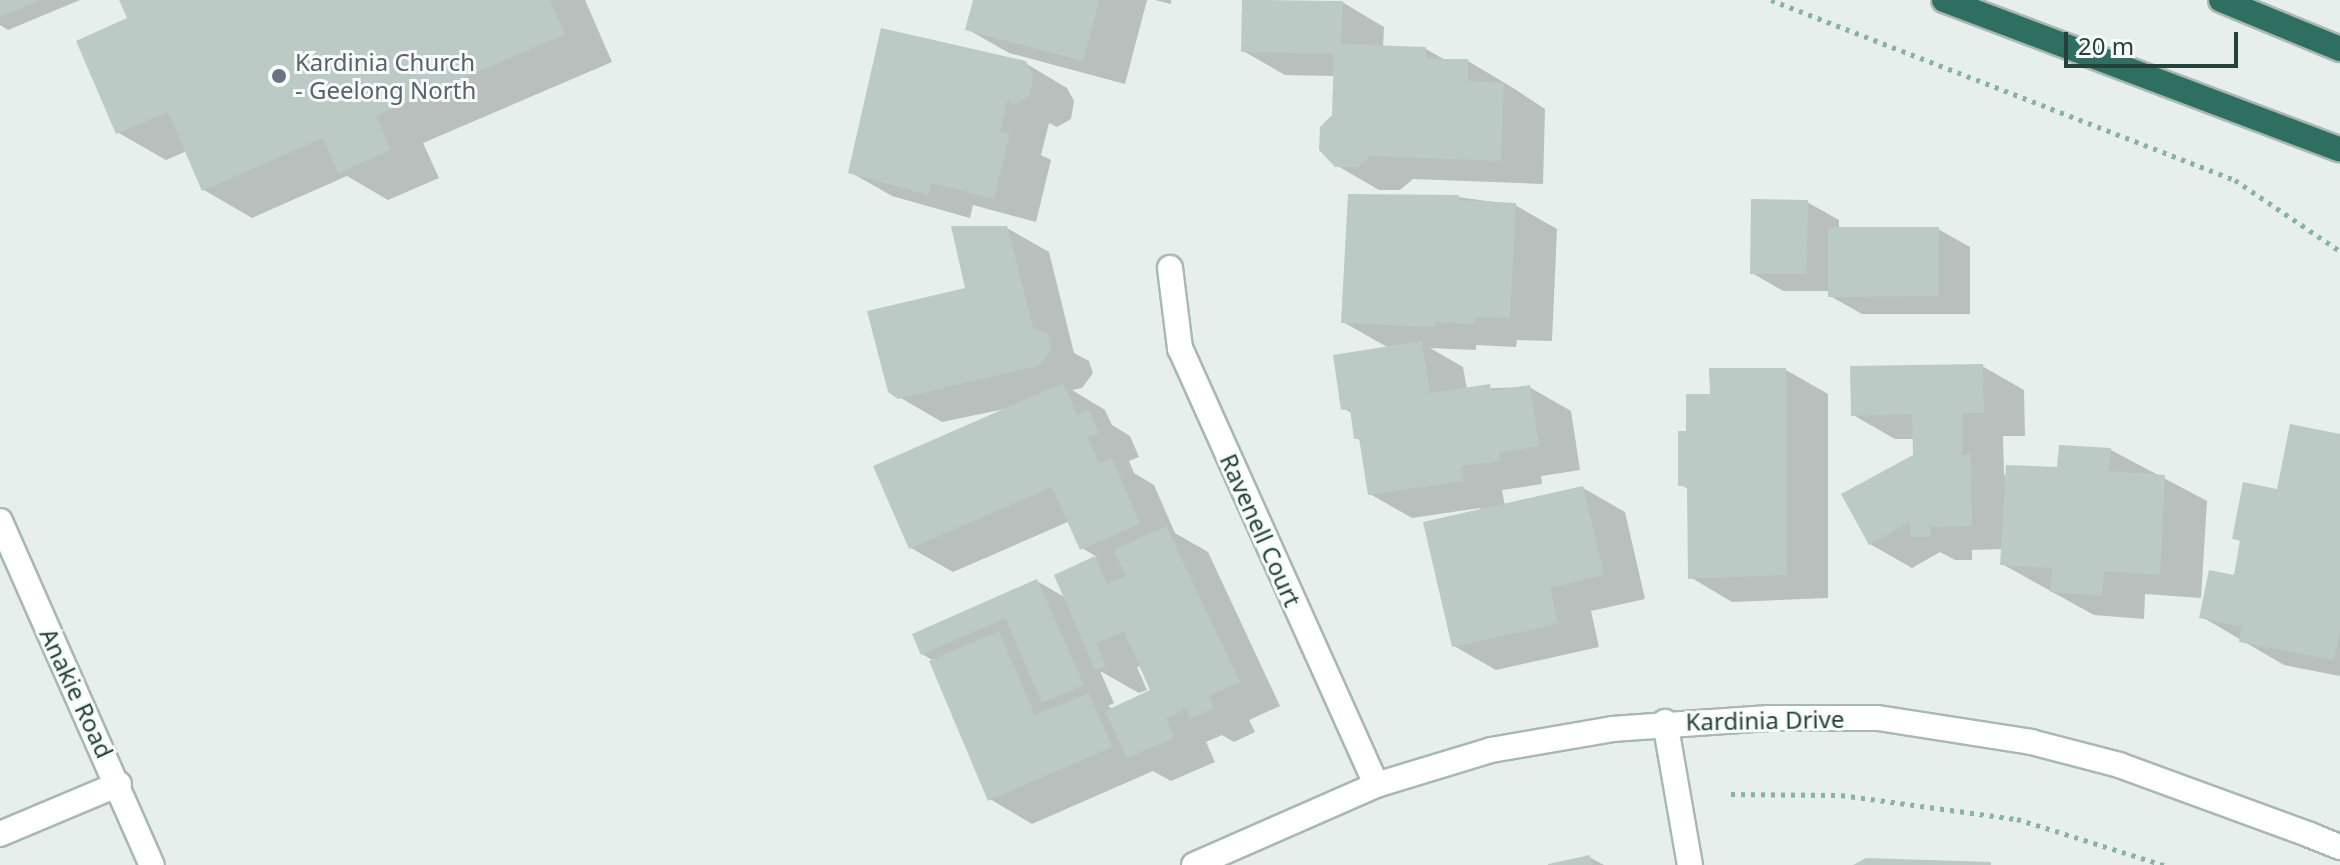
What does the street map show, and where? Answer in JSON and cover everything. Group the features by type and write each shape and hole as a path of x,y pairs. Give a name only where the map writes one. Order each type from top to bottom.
{"highway":[{"path":"1944,0 2340,150"},
{"path":"2221,0 2340,49"}],"street":[{"name":"Ravenell Court","path":"1170,268 1180,348 1376,785"},
{"name":"Anakie Road","path":"0,521 119,784 152,865"},
{"name":"Kardinia Drive","path":"1194,865 1376,785 1491,750 1665,722 1878,718 2019,739 2119,765 2340,847"},
{"path":"1665,722 1690,865"},
{"path":"0,834 119,784"}],"path":[{"path":"1771,0 2225,175 2297,217 2340,251"},
{"path":"1731,794 1841,795 2017,819 2164,865"}],"building":[{"path":"0,0 41,0 0,17"},
{"name":"Kardinia Church - Geelong North","path":"119,0 550,0 565,34 376,116 391,150 338,173 323,138 202,191 168,112 116,134 76,41 127,18"},
{"path":"973,0 1099,0 1083,61 965,30"},
{"path":"1242,0 1343,1 1341,44 1426,47 1426,59 1468,59 1468,81 1504,83 1501,161 1370,156 1358,167 1335,167 1319,150 1320,127 1332,115 1334,54 1241,52"},
{"path":"881,28 1026,61 1033,76 1030,95 1014,105 1007,101 1000,132 1010,134 994,199 931,183 928,195 848,173"},
{"path":"1348,194 1459,195 1459,200 1516,203 1510,318 1475,317 1475,324 1435,322 1435,327 1341,323"},
{"path":"1751,199 1808,200 1807,274 1750,274"},
{"path":"951,226 1007,226 1033,327 1048,335 1051,348 1040,365 898,399 888,392 867,311 965,288"},
{"path":"1828,227 1939,227 1939,296 1828,297"},
{"path":"1422,341 1430,393 1490,384 1491,391 1530,385 1539,446 1499,453 1501,461 1461,466 1464,481 1368,495 1359,438 1354,439 1350,409 1341,410 1333,355"},
{"path":"1983,364 1984,413 1962,413 1962,455 1971,454 1972,526 1931,527 1931,537 1911,537 1910,522 1869,545 1841,494 1913,455 1912,414 1851,416 1850,366"},
{"path":"1709,368 1786,368 1787,575 1688,579 1687,486 1678,486 1678,431 1686,431 1686,394 1710,394"},
{"path":"1063,383 1077,415 1089,409 1099,433 1088,437 1099,463 1112,458 1140,524 1080,550 1052,487 909,549 873,466"},
{"path":"2290,424 2340,434 2340,630 2334,660 2239,642 2242,627 2199,618 2209,570 2234,575 2240,540 2232,539 2243,482 2277,489"},
{"path":"2059,445 2111,448 2109,471 2165,475 2160,575 2104,571 2102,596 2050,592 2052,568 2000,565 2006,465 2057,467"},
{"path":"1583,486 1604,575 1550,588 1558,624 1452,647 1423,522"},
{"path":"1166,526 1240,682 1209,696 1214,708 1190,719 1186,709 1166,718 1174,738 1127,758 1105,711 1150,690 1124,632 1096,643 1106,666 1095,670 1054,575 1095,556 1107,584 1126,576 1113,550"},
{"path":"1037,579 1084,685 1042,703 1005,618 921,655 912,634"},
{"path":"999,631 1035,715 1089,693 1112,747 988,801 929,661"},
{"path":"1590,855 1592,865 1548,865 1548,864"},
{"path":"1866,858 1991,862 1991,865 1853,865"}],"place":[{"name":"Kardinia Church - Geelong North","path":"279,76"}]}
